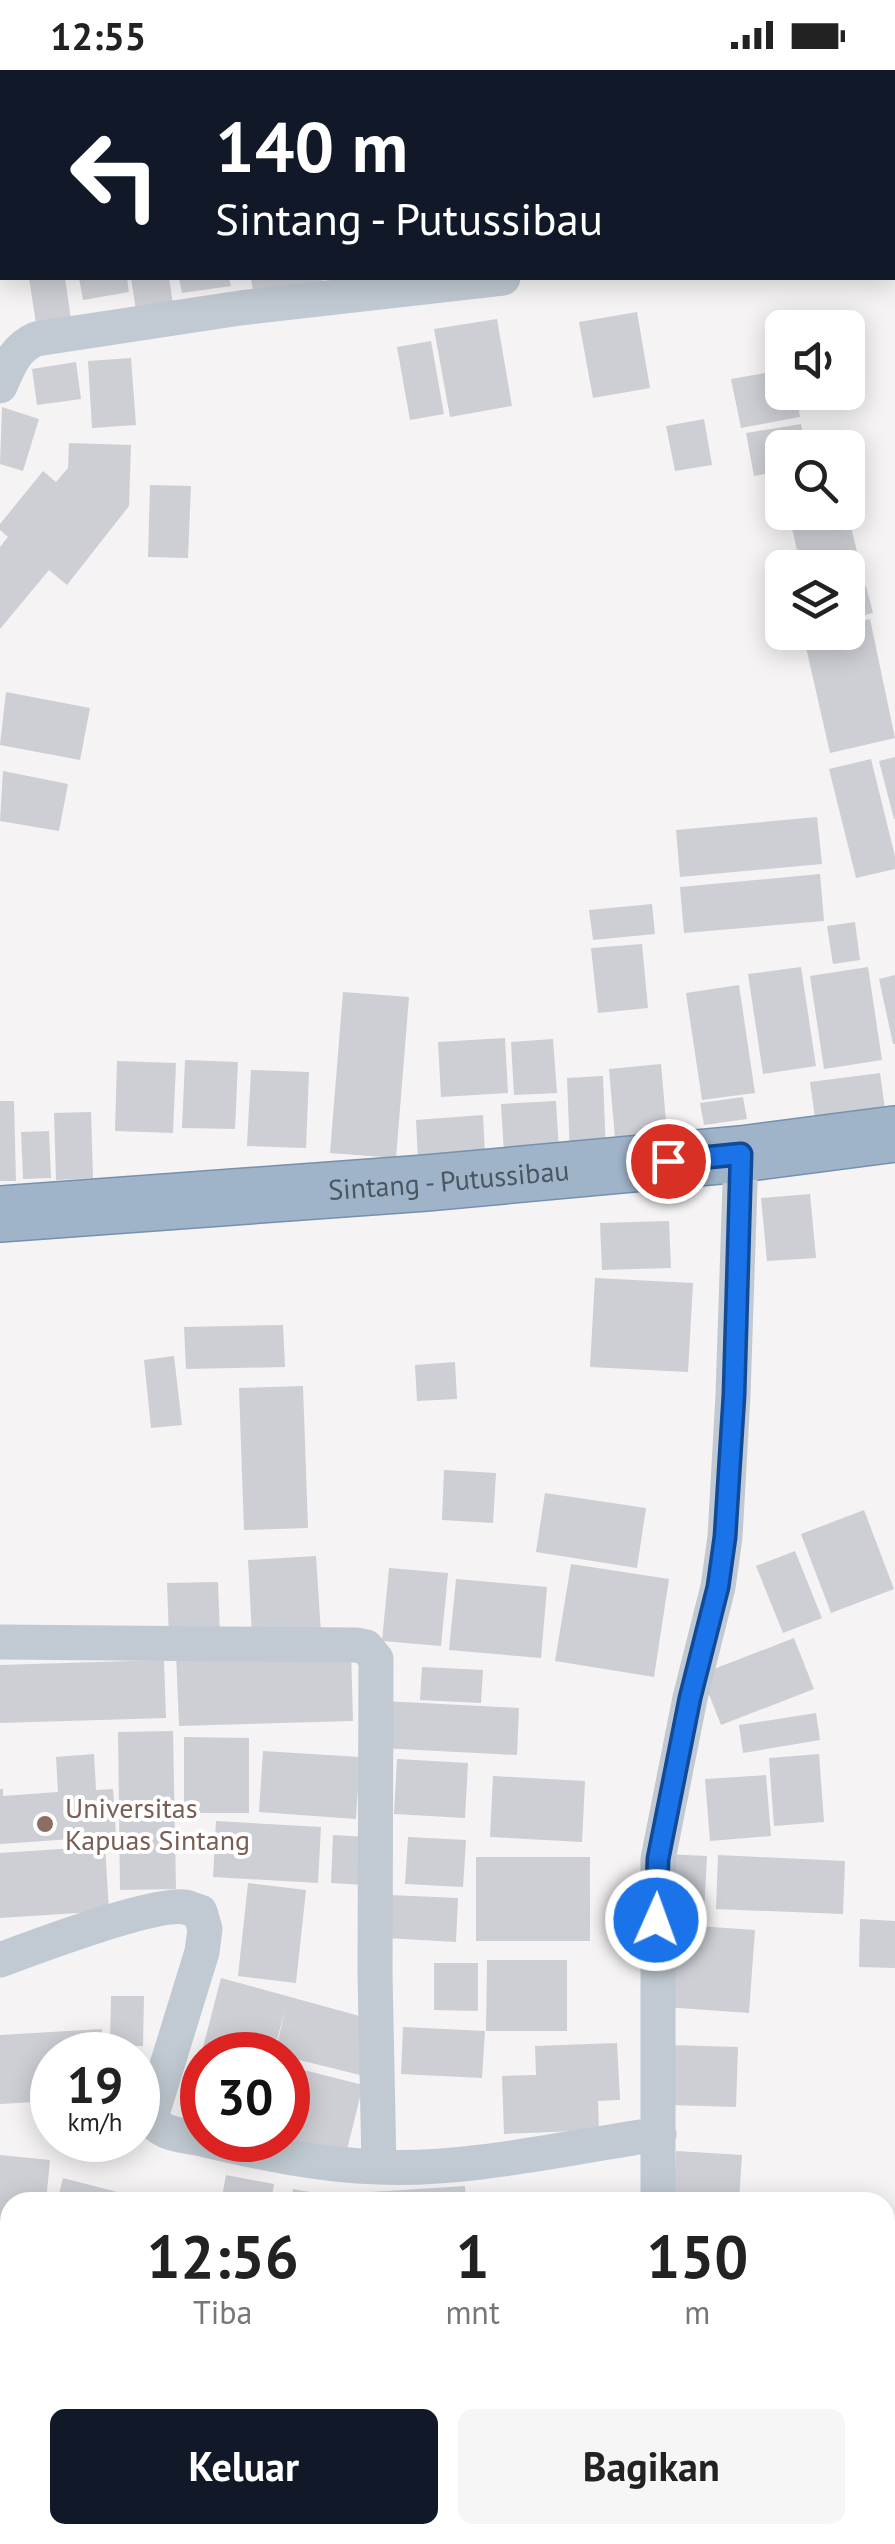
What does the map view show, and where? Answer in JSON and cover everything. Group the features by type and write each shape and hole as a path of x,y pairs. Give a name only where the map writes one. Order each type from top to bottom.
{"highway":[{"name":"Sintang - Putussibau","path":"0,1214 426,1183 741,1154 895,1134"}],"street":[{"path":"0,386 16,352 36,339 240,308 485,280"},
{"path":"658,2192 658,1859 690,1698 718,1587 725,1537 734,1395 741,1154"},
{"path":"0,1642 356,1645 366,1647 376,1658 374,1974 379,2167"},
{"path":"0,1960 71,1934 166,1908 184,1906 200,1912 204,1929 202,1952 151,2117 155,2126 180,2135"},
{"path":"310,2159 379,2167 504,2158 659,2134"}],"building":[{"path":"29,280 65,280 71,319 36,324"},
{"path":"79,280 127,280 129,292 83,300"},
{"path":"131,280 169,280 174,311 137,317"},
{"path":"179,280 230,280 231,286 182,293"},
{"path":"251,280 322,280 325,295 255,306"},
{"path":"637,312 650,388 593,398 579,322"},
{"path":"497,319 512,406 450,417 434,329"},
{"path":"431,341 444,414 410,420 397,347"},
{"path":"131,358 136,425 92,428 88,361"},
{"path":"76,362 81,399 37,405 32,369"},
{"path":"765,373 765,410 799,410 800,417 741,428 731,379"},
{"path":"2,407 39,419 23,471 0,464"},
{"path":"704,419 712,465 675,471 666,426"},
{"path":"801,424 802,430 765,430 765,474 754,476 746,433"},
{"path":"69,443 131,445 129,506 67,585 49,570 0,629 0,547 8,537 0,530 0,524 43,471 56,482 68,468"},
{"path":"150,485 191,486 188,558 148,557"},
{"path":"792,530 852,530 857,550 797,550"},
{"path":"865,586 873,613 865,615"},
{"path":"870,619 895,738 830,753 807,650 865,650 865,620"},
{"path":"6,692 90,708 80,760 0,745"},
{"path":"895,757 895,819 894,819 879,761"},
{"path":"871,759 895,869 856,878 829,769"},
{"path":"3,771 68,784 59,831 0,821"},
{"path":"817,817 822,864 680,877 676,830"},
{"path":"820,874 824,921 684,933 680,887"},
{"path":"652,904 655,934 593,940 589,910"},
{"path":"855,922 860,960 833,964 827,926"},
{"path":"642,944 648,1008 598,1013 591,948"},
{"path":"801,967 816,1066 763,1074 748,974"},
{"path":"868,967 882,1060 824,1069 810,976"},
{"path":"895,975 895,1044 893,1044 879,979"},
{"path":"739,985 755,1093 702,1100 686,993"},
{"path":"343,992 409,997 396,1158 330,1153"},
{"path":"505,1038 508,1093 441,1097 438,1042"},
{"path":"553,1039 557,1093 514,1095 511,1042"},
{"path":"185,1060 238,1062 235,1129 182,1128"},
{"path":"117,1061 176,1063 173,1133 115,1131"},
{"path":"661,1064 667,1133 615,1138 609,1069"},
{"path":"251,1070 309,1072 306,1148 247,1146"},
{"path":"880,1073 885,1109 815,1118 810,1082"},
{"path":"603,1076 606,1154 570,1155 567,1078"},
{"path":"743,1097 747,1119 704,1125 700,1103"},
{"path":"0,1101 14,1101 16,1181 0,1181"},
{"path":"556,1101 559,1151 504,1154 501,1104"},
{"path":"91,1112 93,1178 56,1180 54,1113"},
{"path":"483,1115 485,1156 418,1160 416,1120"},
{"path":"49,1131 51,1178 23,1179 21,1132"},
{"path":"810,1194 816,1258 767,1261 761,1198"},
{"path":"669,1221 671,1268 602,1270 600,1223"},
{"path":"595,1278 693,1283 688,1372 590,1367"},
{"path":"283,1325 285,1367 186,1369 184,1327"},
{"path":"174,1356 182,1425 151,1428 144,1360"},
{"path":"455,1362 457,1399 417,1401 415,1365"},
{"path":"303,1386 308,1528 244,1530 239,1388"},
{"path":"444,1470 496,1473 493,1523 442,1520"},
{"path":"545,1493 646,1508 637,1568 536,1552"},
{"path":"864,1510 894,1589 831,1613 801,1534"},
{"path":"795,1551 822,1618 783,1633 756,1566"},
{"path":"316,1556 321,1633 252,1636 248,1560"},
{"path":"571,1564 669,1579 654,1677 555,1661"},
{"path":"389,1568 448,1573 441,1646 382,1641"},
{"path":"456,1579 547,1587 541,1658 449,1650"},
{"path":"218,1582 220,1636 169,1638 167,1583"},
{"path":"794,1638 814,1689 721,1725 701,1674"},
{"path":"351,1648 353,1721 179,1726 176,1653"},
{"path":"164,1660 166,1718 0,1723 0,1665"},
{"path":"422,1667 483,1670 481,1703 420,1700"},
{"path":"383,1701 519,1708 517,1755 380,1748"},
{"path":"816,1713 820,1740 743,1753 739,1725"},
{"path":"173,1731 176,1889 120,1890 118,1732"},
{"path":"184,1737 249,1738 249,1813 184,1813"},
{"path":"263,1751 360,1757 356,1819 259,1812"},
{"path":"94,1754 96,1790 113,1789 116,1836 0,1844 0,1789 3,1796 58,1792 56,1757"},
{"path":"819,1754 824,1822 774,1826 769,1758"},
{"path":"397,1759 468,1763 465,1818 394,1814"},
{"path":"766,1775 771,1836 710,1841 705,1779"},
{"path":"493,1776 585,1781 582,1842 490,1837"},
{"path":"216,1821 321,1827 318,1883 213,1877"},
{"path":"333,1835 368,1837 365,1885 331,1883"},
{"path":"408,1837 466,1840 463,1887 405,1884"},
{"path":"105,1846 109,1911 0,1918 0,1853"},
{"path":"665,1854 707,1856 704,1913 663,1911"},
{"path":"718,1855 845,1861 843,1914 716,1909"},
{"path":"476,1857 590,1857 590,1941 476,1941"},
{"path":"248,1883 306,1890 296,1983 238,1976"},
{"path":"389,1895 458,1898 456,1942 387,1938"},
{"path":"860,1919 895,1921 895,1968 859,1967"},
{"path":"669,1924 755,1930 749,2013 664,2007"},
{"path":"487,1960 567,1960 567,2031 486,2031"},
{"path":"434,1963 478,1963 478,2011 434,2010"},
{"path":"221,1978 374,2020 360,2075 310,2063 310,2032 280,2032 285,2010 279,2032 207,2032"},
{"path":"111,1996 144,1996 143,2032 110,2032"},
{"path":"403,2027 485,2031 482,2078 401,2074"},
{"path":"102,2029 102,2032 51,2032"},
{"path":"30,2033 30,2102 0,2104 0,2035"},
{"path":"617,2043 620,2100 598,2101 599,2130 504,2134 502,2076 536,2075 535,2046"},
{"path":"670,2045 738,2047 736,2107 668,2105"},
{"path":"310,2072 363,2085 345,2158 310,2147"},
{"path":"676,2151 742,2155 740,2192 674,2192"},
{"path":"0,2155 50,2162 47,2192 0,2192"},
{"path":"226,2175 274,2184 273,2192 223,2192"},
{"path":"63,2178 117,2192 60,2192"},
{"path":"465,2186 465,2192 371,2192"}],"place":[{"name":"Universitas Kapuas Sintang","path":"45,1824"}],"route":[{"path":"656,1920 658,1859 690,1698 718,1587 725,1537 734,1395 741,1154 668,1161"}]}
